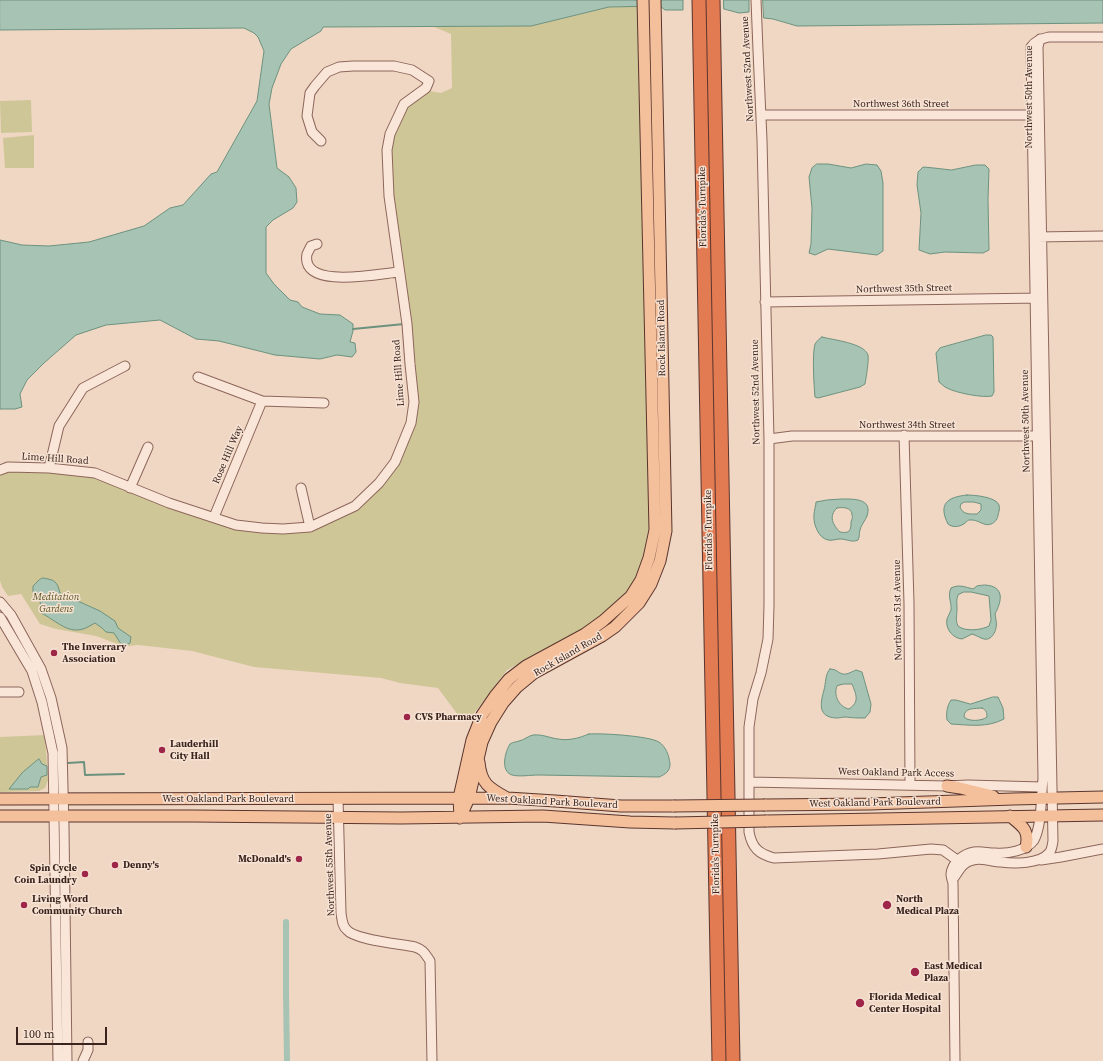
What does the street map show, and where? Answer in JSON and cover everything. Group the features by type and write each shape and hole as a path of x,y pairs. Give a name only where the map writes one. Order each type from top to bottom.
{"highway":[{"name":"Florida's Turnpike","path":"700,6 719,1061"},
{"name":"Florida's Turnpike","path":"713,6 733,1061"}],"main road":[{"name":"Rock Island Road","path":"460,818 464,798 468,755 473,735 482,715 495,696 509,680 526,666 585,634 603,622 631,596 641,580 649,558 655,530 643,4"},
{"name":"Rock Island Road","path":"464,798 482,742 491,722 503,703 517,687 534,673 602,636 615,626 639,603 651,584 660,561 666,531 655,4"},
{"path":"478,756 481,775 488,787 508,798"},
{"path":"946,786 1014,799"},
{"name":"West Oakland Park Boulevard","path":"0,799 508,798 621,806 674,806 870,804 1103,797"},
{"name":"West Oakland Park Boulevard","path":"0,816 460,818 542,816 630,822 675,823 1103,815"},
{"path":"1010,816 1025,830 1028,838 1026,847"}],"street":[{"name":"Northwest 52nd Avenue","path":"756,0 762,115 769,439 769,605 768,639 753,699 749,727 750,839 757,850 764,855 774,858 871,854 931,849 943,850 957,860"},
{"name":"Northwest 50th Avenue","path":"1047,798 1036,115 1038,47 1040,39 1049,37 1103,37"},
{"name":"Lime Hill Road","path":"0,470 8,468 49,468 95,473 130,488 236,525 283,529 310,527 355,506 379,483 395,462 411,423 414,402 407,324 389,196 387,150 390,134 404,104 426,88 429,81 412,70 394,66 339,67 327,72 310,93 307,116 312,132 321,141"},
{"name":"Northwest 36th Street","path":"762,115 1036,115"},
{"path":"1038,237 1103,236"},
{"path":"317,244 311,246 307,255 308,264 314,272 328,276 356,278 399,272"},
{"name":"Northwest 35th Street","path":"765,302 1039,298"},
{"path":"49,468 59,426 83,388 125,366"},
{"path":"198,377 262,402 324,403"},
{"name":"Rose Hill Way","path":"214,517 262,402"},
{"name":"Northwest 51st Avenue","path":"904,435 909,603 910,785"},
{"name":"Northwest 34th Street","path":"769,439 792,436 1041,436"},
{"path":"130,488 148,447"},
{"path":"301,488 310,527"},
{"path":"0,602 11,614 42,669 51,698 62,748 59,799 58,1061"},
{"path":"0,617 32,671 40,681 45,682"},
{"name":"Northwest 50th Avenue","path":"1045,664 1042,787 1047,798"},
{"path":"32,671 42,702 59,799"},
{"path":"0,692 19,692"},
{"name":"West Oakland Park Access","path":"749,782 1042,787"},
{"name":"Northwest 55th Avenue","path":"338,798 341,913 343,925 347,931 359,937 415,947 421,949 425,953 430,961 432,1061"},
{"path":"1034,861 1048,854 1052,846 1053,815 1047,798"},
{"path":"955,1061 952,870 957,860 972,852 1005,853 1026,847 1034,839 1040,816 1047,798"},
{"path":"59,816 67,1061"},
{"path":"952,880 964,863 974,859 1001,862 1034,861 1103,849"},
{"path":"83,1061 88,1050 88,1042"}],"green space":[{"name":"Meditation Gardens","path":"638,5 652,528 642,576 616,607 576,634 507,670 472,716 465,718 458,715 438,688 400,683 381,678 254,667 192,651 138,645 120,645 96,636 56,629 40,624 21,594 8,596 0,581 0,470 95,473 236,525 310,527 355,506 379,483 411,423 387,150 404,104 429,91 441,93 452,88 451,34 432,26 531,26 609,7"},
{"path":"31,100 32,132 1,133 0,101"},
{"path":"34,135 34,168 5,168 3,138"},
{"path":"45,735 48,780 45,788 39,791 0,792 0,737"}],"shaded area":[{"path":"0,0 683,0 683,10 665,10 660,6 609,7 531,26 323,27 321,31 291,49 281,64 272,88 269,104 277,168 289,177 296,188 297,202 293,208 273,220 266,227 266,273 274,284 290,300 298,302 302,307 320,314 340,315 353,324 350,342 355,343 356,352 352,357 337,355 320,359 275,355 219,341 196,339 160,320 106,325 76,335 44,363 27,380 20,394 22,407 15,409 0,409 0,240 22,245 49,246 89,242 144,226 170,208 183,205 211,174 217,172 257,101 264,51 258,37 254,33 244,28 0,30"},
{"path":"724,0 749,0 749,12 739,13 724,9"},
{"path":"763,0 1103,0 1103,23 797,26 764,18"},
{"path":"817,164 828,164 851,168 866,164 877,165 881,171 883,183 883,251 877,255 828,249 815,255 809,253 811,244 812,208 809,177 812,168"},
{"path":"976,165 985,165 989,169 989,250 983,253 945,252 930,254 919,250 921,213 917,185 918,172 923,167 951,170"},
{"path":"986,335 991,335 993,337 994,392 992,396 976,396 957,392 946,388 939,382 936,353 940,348"},
{"path":"822,337 855,345 865,351 868,358 865,384 860,387 818,398 815,397 814,349 815,344"},
{"path":"975,495 997,502 999,505 999,511 996,520 988,525 973,520 968,520 959,526 952,526 948,524 945,517 944,507 950,500 960,496","holes":["965,502 981,504 981,510 977,514 969,514 961,510 961,504"]},
{"path":"827,500 856,500 865,503 868,510 867,516 861,528 858,540 828,540 821,536 815,526 814,513 816,502","holes":["837,508 846,508 852,512 851,527 848,532 840,532 832,520 834,511"]},
{"path":"43,578 55,582 60,593 100,611 115,621 118,628 131,637 130,643 126,645 121,644 114,633 106,632 95,623 83,629 77,630 66,628 41,613 40,602 38,597 33,593 33,586"},
{"path":"959,586 973,589 977,586 991,586 999,591 1000,599 995,614 996,623 994,633 987,639 982,639 972,634 962,639 955,637 952,635 947,626 947,619 951,610 949,594 951,588","holes":["964,592 989,596 991,620 989,626 982,629 965,629 958,626 956,619 958,595"]},
{"path":"832,669 845,674 856,670 862,672 871,704 870,712 865,718 836,718 830,717 823,712 821,705 828,671","holes":["852,684 856,694 856,701 855,704 849,709 842,706 836,697 836,689 837,686"]},
{"path":"993,697 998,697 1003,708 1004,719 985,725 951,724 947,720 947,710 951,700 970,704","holes":["983,709 987,714 987,717 985,718 972,720 964,717 964,714 968,710"]},
{"path":"589,734 646,738 659,742 664,746 668,754 670,764 669,769 666,773 659,777 518,776 508,773 506,770 505,756 508,747 512,743 533,735 566,740"},
{"path":"39,759 42,764 47,766 47,775 41,777 38,787 30,787 28,789 9,789 22,773"}],"waterway":[{"path":"353,329 404,324"},
{"path":"68,763 84,762 85,775 124,774"},
{"path":"286,922 287,1061"}],"place":[{"name":"The Inverrary Association","path":"54,653"},
{"name":"CVS Pharmacy","path":"407,717"},
{"name":"Lauderhill City Hall","path":"162,750"},
{"name":"McDonald's","path":"299,859"},
{"name":"Denny's","path":"115,865"},
{"name":"Spin Cycle Coin Laundry","path":"85,874"},
{"name":"Living Word Community Church","path":"24,905"},
{"name":"North Medical Plaza","path":"887,905"},
{"name":"East Medical Plaza","path":"915,972"},
{"name":"Florida Medical Center Hospital","path":"860,1003"}]}
